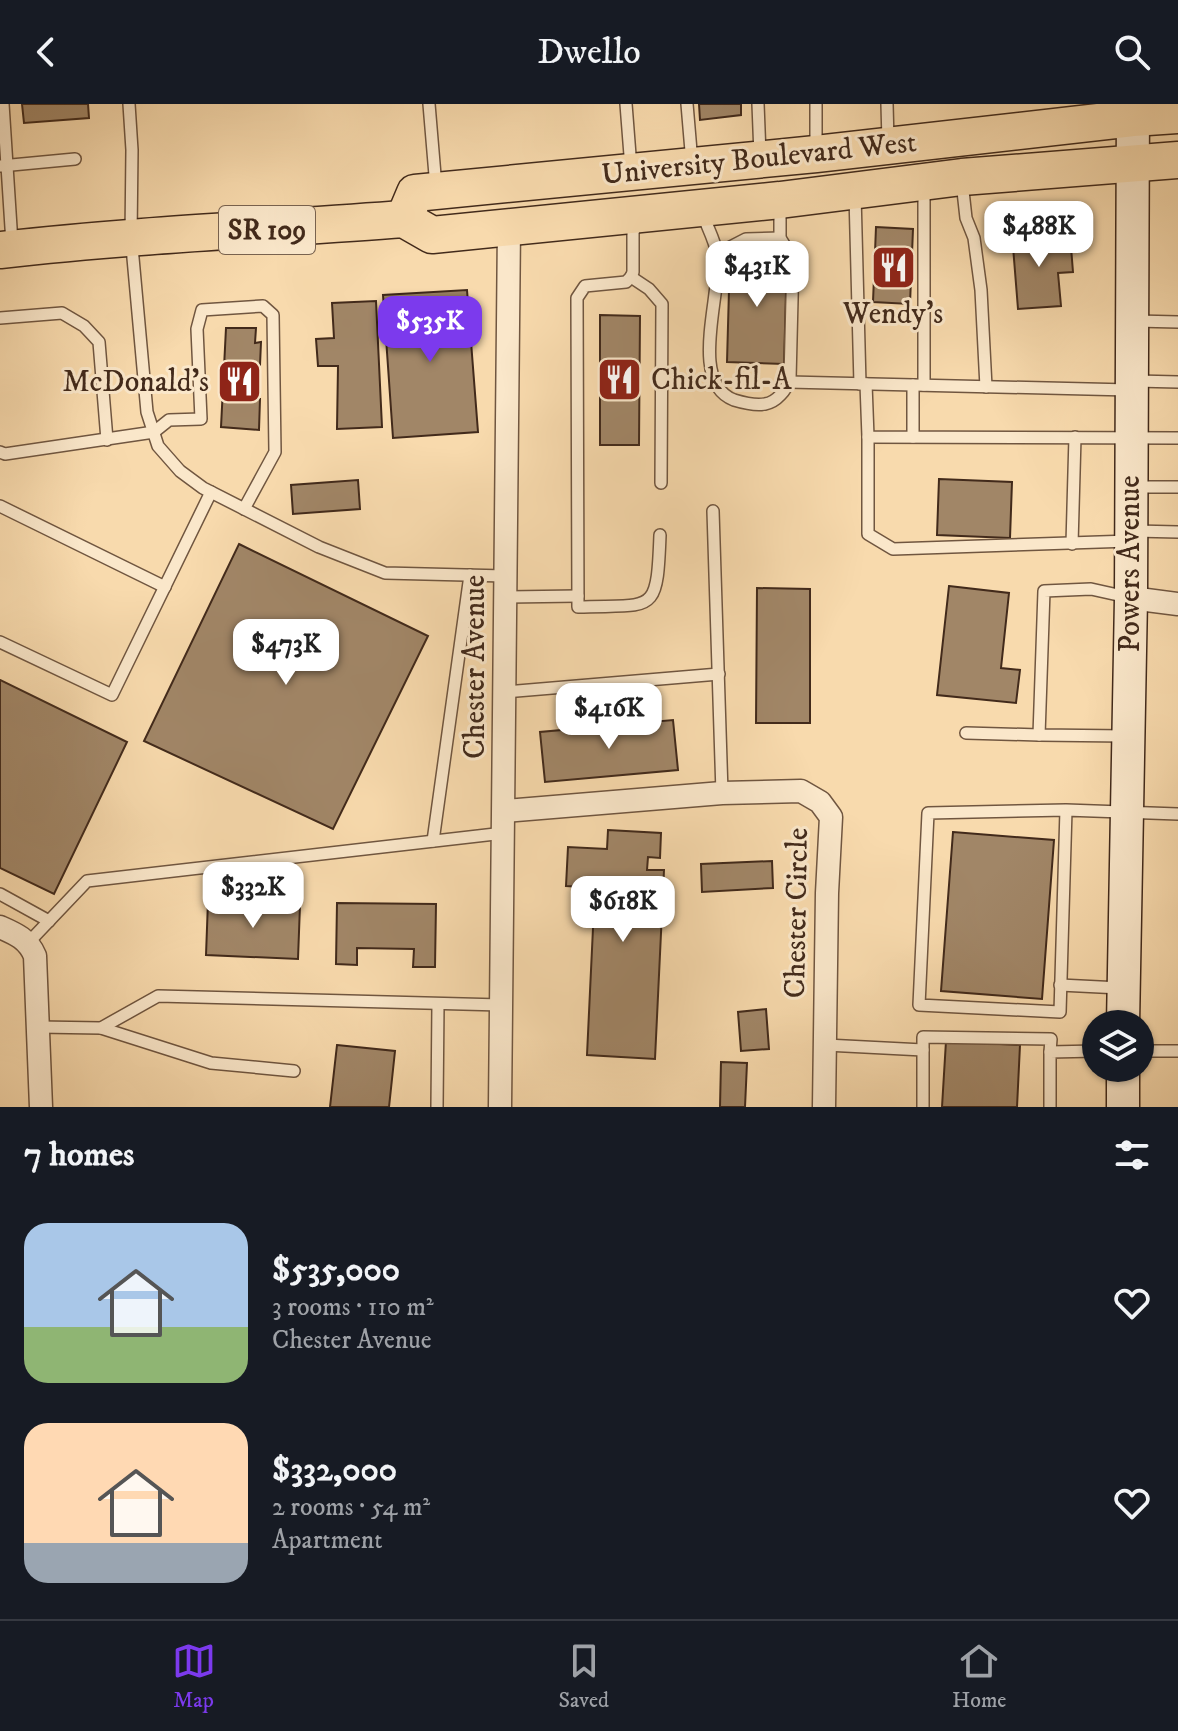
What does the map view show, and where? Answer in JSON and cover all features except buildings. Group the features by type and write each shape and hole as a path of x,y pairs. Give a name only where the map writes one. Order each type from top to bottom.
{"main road":[{"name":"University Boulevard West","path":"404,219 415,193 816,154 1133,111 1178,115"},
{"name":"University Boulevard West","path":"6,249 131,236 172,237 404,219 432,235 780,200 962,177 1178,160"},
{"path":"509,227 508,215 516,203 554,199 570,180"}],"street":[{"name":"Powers Avenue","path":"1123,1010 1131,598 1133,111"},
{"name":"Chester Avenue","path":"500,1107 509,227"},
{"path":"1131,598 1178,604"},
{"name":"Chester Circle","path":"504,822 722,793 801,791 820,802 831,817 824,1107"},
{"path":"0,927 32,949 39,1027 41,1107"},
{"path":"1123,1082 1123,1107"}],"lane":[{"path":"3,104 6,249"},
{"path":"129,104 131,236 147,412 158,446 180,471 211,492 319,547 385,573 470,575 505,587 578,596"},
{"path":"429,104 437,191"},
{"path":"626,104 632,172"},
{"path":"687,104 693,166"},
{"path":"758,104 759,160"},
{"path":"816,104 816,154"},
{"path":"887,104 888,145"},
{"path":"4,166 75,159"},
{"path":"962,177 966,218 974,238 981,290 986,387"},
{"path":"913,437 918,385 924,183"},
{"path":"855,191 868,437 868,534 893,549 1072,544 1178,532"},
{"path":"700,208 717,254 711,371 717,388 729,398 744,404 764,405 778,397 789,382 793,259 780,238 780,200"},
{"path":"638,214 633,233 631,277 626,282 585,286 577,298 578,607 643,605 654,596 658,581 660,535"},
{"path":"717,254 746,239 780,238"},
{"path":"631,277 649,289 662,304 661,483"},
{"path":"0,452 5,454 107,440 154,432 169,420 201,419 197,329 202,310 263,306 273,315 275,452 244,509"},
{"path":"0,318 62,313 84,326 99,342 107,440"},
{"path":"1131,321 1178,322"},
{"path":"789,382 986,387 1131,386 1178,382"},
{"path":"868,437 1178,438"},
{"path":"1072,544 1075,437"},
{"path":"1131,487 1178,487"},
{"path":"0,642 112,695 211,492"},
{"path":"0,506 165,587"},
{"path":"713,511 722,793"},
{"path":"433,841 470,575"},
{"path":"1039,735 1044,591 1091,589 1131,598"},
{"path":"503,692 719,674"},
{"path":"966,733 1129,736"},
{"path":"1066,810 1060,1012 919,1005 928,813 1066,810 1178,814"},
{"path":"32,949 49,921 87,881 433,841 504,822"},
{"path":"0,894 49,921"},
{"path":"1060,985 1122,988"},
{"path":"101,1028 158,996 501,1005"},
{"path":"437,1107 438,1004"},
{"path":"39,1027 101,1028 211,1063 294,1071"},
{"path":"923,1107 923,1037 1051,1039 1050,1107"},
{"path":"826,1045 923,1050"},
{"path":"1050,1052 1082,1051"},
{"path":"1154,1051 1178,1051"}],"place":[{"name":"Wendy's","path":"893,268"},
{"name":"Chick-fil-A","path":"620,380"},
{"name":"McDonald's","path":"240,382"}]}
